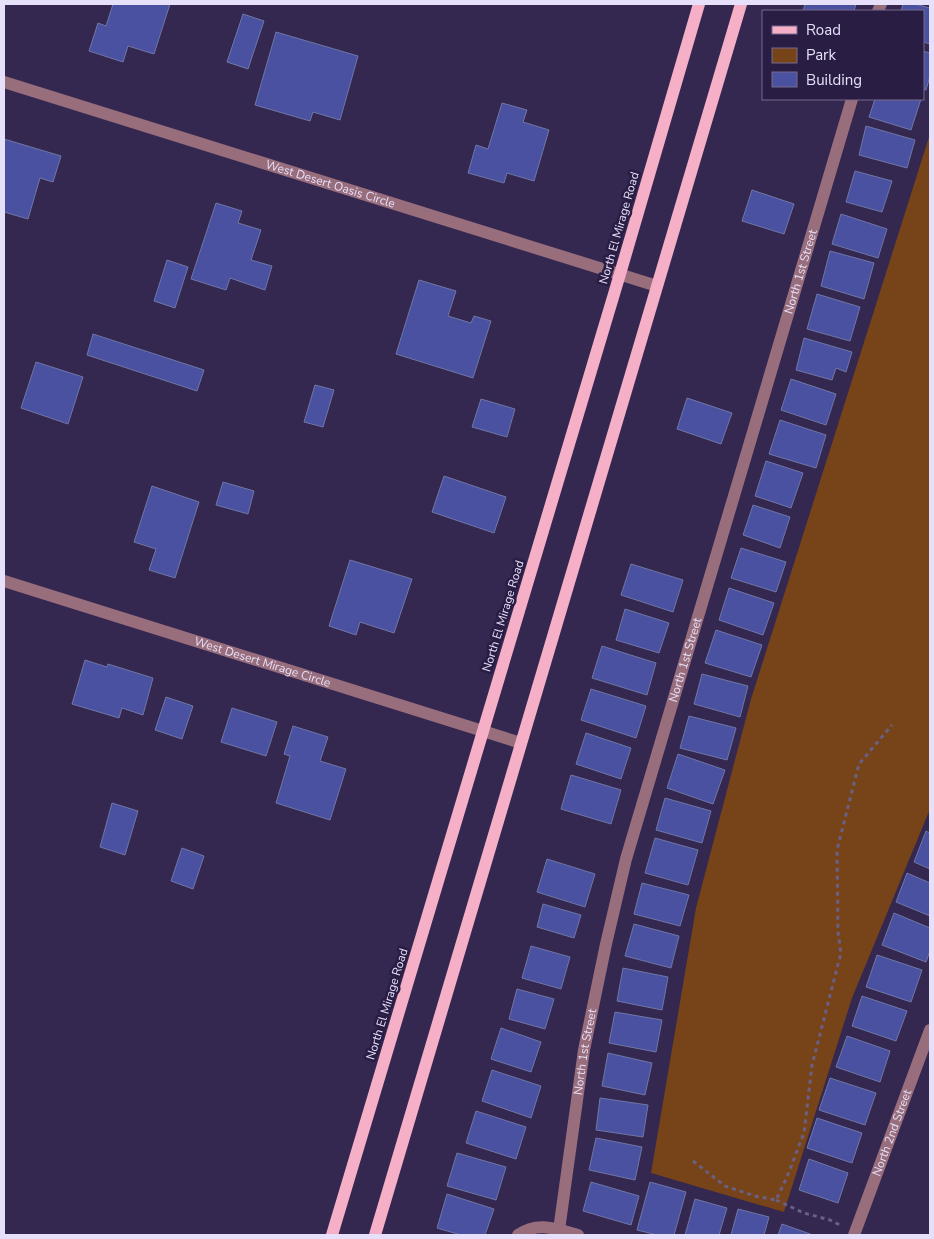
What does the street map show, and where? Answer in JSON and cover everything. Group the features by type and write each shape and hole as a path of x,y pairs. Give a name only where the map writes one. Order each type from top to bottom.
{"main road":[{"name":"North El Mirage Road","path":"332,1235 699,4"},
{"path":"375,1235 741,4"}],"street":[{"name":"West Desert Oasis Circle","path":"4,82 658,286"},
{"name":"North 1st Street","path":"560,1230 584,1050 626,859 852,100"},
{"name":"West Desert Mirage Circle","path":"4,581 521,743"},
{"name":"North 2nd Street","path":"855,1234 930,1030"},
{"path":"518,1235 540,1226 578,1235"}],"path":[{"path":"776,1200 804,1133 812,1065 841,952 838,932 837,850 859,764 892,725"},
{"path":"693,1162 725,1186 755,1196 776,1200 804,1213 830,1220 855,1234"}],"green space":[{"path":"930,134 930,809 852,998 784,1212 651,1173 696,908 751,699"}],"building":[{"path":"113,4 170,4 154,54 128,46 123,62 89,51 98,23 106,26"},
{"path":"805,4 856,4 854,10 803,10"},
{"path":"903,4 915,4 930,8 930,44 924,42 924,10 901,10"},
{"path":"243,14 264,21 248,69 227,62"},
{"path":"276,32 358,56 340,120 313,112 310,121 255,105"},
{"path":"924,51 930,53 930,76 926,90 924,89"},
{"path":"875,100 921,100 911,130 869,117"},
{"path":"502,103 527,110 523,122 549,130 534,181 507,173 504,183 468,173 476,145 488,149"},
{"path":"866,126 915,140 907,168 859,155"},
{"path":"4,139 61,156 53,182 40,178 28,219 4,212"},
{"path":"855,171 892,181 882,212 846,202"},
{"path":"752,190 794,204 784,234 742,221"},
{"path":"216,203 242,211 238,223 261,230 251,260 272,266 265,290 230,278 226,290 191,279"},
{"path":"841,214 887,229 878,258 832,244"},
{"path":"830,251 874,263 864,299 821,286"},
{"path":"167,260 188,267 175,308 154,301"},
{"path":"419,280 456,291 448,316 471,323 474,316 491,321 473,378 396,354"},
{"path":"817,294 860,307 850,341 807,329"},
{"path":"93,334 204,370 197,391 87,355"},
{"path":"804,338 852,352 846,372 836,368 832,380 796,370"},
{"path":"36,362 83,377 68,424 21,408"},
{"path":"791,379 836,394 826,425 781,410"},
{"path":"315,385 334,390 323,427 304,422"},
{"path":"687,398 732,413 721,444 677,429"},
{"path":"481,399 515,409 507,437 472,427"},
{"path":"780,420 826,435 816,468 769,454"},
{"path":"766,461 803,473 791,508 755,496"},
{"path":"444,476 506,497 494,533 432,512"},
{"path":"223,482 254,491 248,514 216,505"},
{"path":"152,486 199,502 175,578 149,570 156,549 134,542"},
{"path":"753,505 790,517 780,548 743,535"},
{"path":"741,548 786,562 776,592 731,578"},
{"path":"350,560 412,579 394,633 360,622 356,635 329,626"},
{"path":"631,564 683,580 673,612 621,595"},
{"path":"729,588 774,603 763,635 719,620"},
{"path":"625,609 669,623 659,653 616,640"},
{"path":"716,630 762,645 751,677 705,663"},
{"path":"602,646 656,663 647,695 592,678"},
{"path":"85,660 107,667 108,664 153,678 143,715 122,708 119,718 72,704"},
{"path":"702,674 748,686 740,717 694,704"},
{"path":"591,689 646,706 636,738 581,720"},
{"path":"166,697 193,706 182,739 155,730"},
{"path":"232,708 277,722 266,756 221,742"},
{"path":"689,716 736,728 727,760 680,748"},
{"path":"293,726 328,737 320,761 346,769 330,820 276,803 290,756 284,754"},
{"path":"586,733 631,748 621,779 576,764"},
{"path":"678,754 725,770 713,804 667,788"},
{"path":"571,775 621,790 611,824 561,809"},
{"path":"665,798 711,811 702,843 656,830"},
{"path":"112,803 138,811 125,855 100,847"},
{"path":"926,831 930,833 930,869 914,862"},
{"path":"655,838 698,850 688,885 645,873"},
{"path":"182,848 204,856 193,889 171,881"},
{"path":"547,859 595,874 585,907 537,892"},
{"path":"907,873 930,883 930,916 896,902"},
{"path":"642,883 689,895 680,926 634,914"},
{"path":"543,904 581,915 574,938 537,927"},
{"path":"894,913 930,928 930,951 926,962 882,945"},
{"path":"634,924 679,936 671,968 625,956"},
{"path":"531,946 570,957 561,989 522,978"},
{"path":"877,955 922,970 911,1002 866,987"},
{"path":"623,968 668,977 662,1010 617,1001"},
{"path":"517,989 554,999 545,1029 509,1019"},
{"path":"862,996 907,1011 896,1041 852,1026"},
{"path":"615,1012 662,1020 656,1052 609,1043"},
{"path":"501,1028 541,1042 531,1072 491,1059"},
{"path":"847,1036 890,1051 880,1082 836,1067"},
{"path":"608,1053 652,1063 645,1095 602,1086"},
{"path":"492,1070 541,1086 531,1118 482,1101"},
{"path":"830,1078 876,1093 865,1125 819,1110"},
{"path":"600,1098 648,1105 643,1137 596,1130"},
{"path":"476,1111 526,1127 516,1159 466,1143"},
{"path":"817,1118 862,1133 852,1163 807,1148"},
{"path":"596,1138 642,1147 635,1180 589,1170"},
{"path":"457,1153 506,1167 496,1200 447,1186"},
{"path":"809,1159 848,1173 838,1203 799,1190"},
{"path":"591,1182 639,1196 631,1225 583,1211"},
{"path":"650,1182 686,1192 674,1235 657,1235 637,1230"},
{"path":"447,1194 494,1209 485,1235 461,1235 437,1228"},
{"path":"695,1199 727,1208 719,1235 685,1235"},
{"path":"738,1209 769,1217 764,1235 731,1235"},
{"path":"782,1224 813,1235 778,1235"}]}
